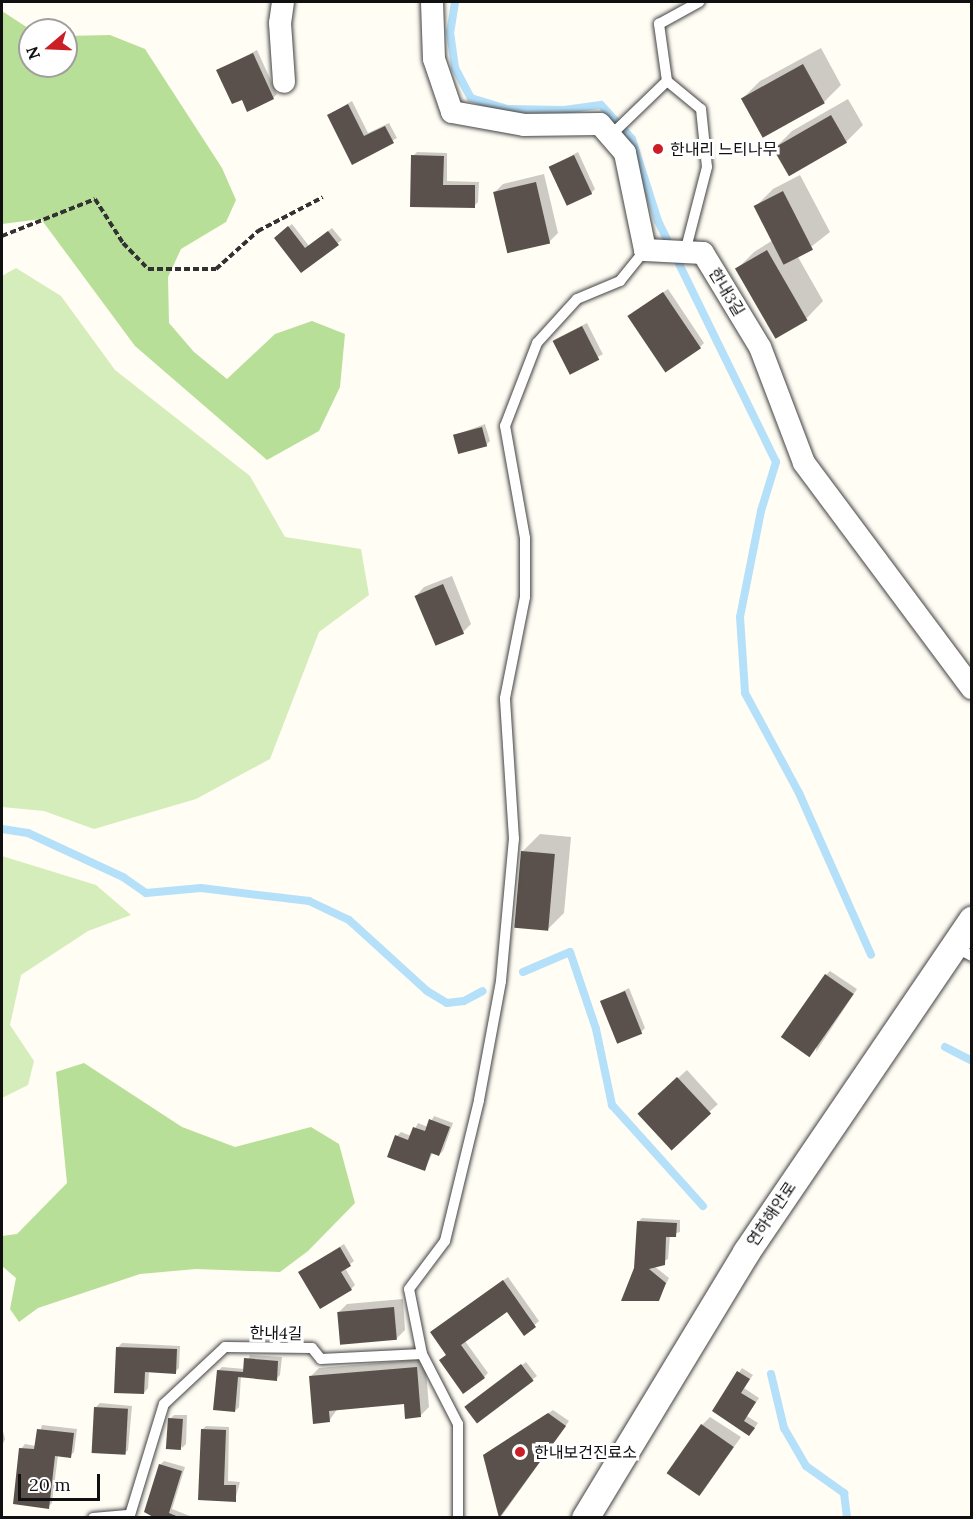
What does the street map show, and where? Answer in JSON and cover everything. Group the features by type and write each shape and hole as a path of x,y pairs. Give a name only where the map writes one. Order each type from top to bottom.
{"street":[{"path":"283,2 280,23 284,82"},
{"path":"432,2 434,59 452,112 524,125 600,124 625,153 645,250"},
{"name":"한내3길","path":"645,250 703,253 760,347 804,463 972,687"},
{"name":"연하해안로","path":"585,1518 746,1252 962,950 972,920"}],"lane":[{"path":"685,252 707,167 701,110 667,81 659,24 699,2"},
{"path":"610,136 667,81"},
{"path":"458,1518 458,1424 422,1354 409,1289 445,1241 479,1100 501,981 513,851 505,698 525,597 525,538 505,426 537,343 577,299 620,280 645,250"},
{"name":"한내4길","path":"93,1518 131,1516 164,1404 225,1347 312,1348 321,1359 422,1354"}],"path":[{"path":"2,236 95,199 123,243 148,269 216,269 258,231 323,198"}],"green space":[{"path":"2,11 18,21 18,78 78,78 78,36 110,35 145,49 222,168 236,200 226,222 181,249 168,277 169,323 194,352 227,379 275,334 312,321 345,334 340,387 319,431 267,460 135,346 41,219 2,224"},
{"path":"16,268 61,296 115,370 250,476 285,537 361,549 369,595 319,632 270,759 196,799 94,829 44,811 2,807 2,276"},
{"path":"2,856 96,885 131,915 88,931 21,975 10,1025 34,1061 28,1085 2,1098"},
{"path":"84,1063 182,1127 235,1147 311,1127 339,1144 355,1203 308,1251 280,1272 196,1269 140,1274 38,1308 19,1322 10,1309 16,1278 2,1266 2,1236 17,1234 67,1183 56,1072"}],"building":[{"path":"253,53 274,99 247,112 242,100 232,104 216,70"},
{"path":"803,64 825,103 763,138 741,98"},
{"path":"348,104 364,136 385,126 394,143 352,165 327,115"},
{"path":"831,115 847,143 789,176 773,148"},
{"path":"411,155 444,156 443,185 475,185 475,208 410,207"},
{"path":"574,155 592,194 567,206 549,167"},
{"path":"536,182 550,243 507,253 493,192"},
{"path":"783,191 813,250 784,265 754,206"},
{"path":"288,226 305,248 328,231 339,245 301,273 274,238"},
{"path":"767,250 808,320 775,339 735,268"},
{"path":"663,292 701,348 665,372 627,316"},
{"path":"582,326 599,360 570,375 553,341"},
{"path":"482,427 487,446 458,454 453,435"},
{"path":"443,584 464,634 436,646 414,596"},
{"path":"521,851 555,854 548,931 514,928"},
{"path":"825,974 854,994 810,1057 781,1037"},
{"path":"625,991 642,1034 617,1044 600,1001"},
{"path":"677,1077 711,1114 672,1150 638,1114"},
{"path":"429,1119 450,1127 439,1156 431,1153 425,1171 387,1157 395,1135 408,1140 413,1127 425,1131"},
{"path":"637,1221 677,1223 676,1237 666,1237 665,1265 649,1269 666,1283 659,1301 621,1301 634,1268"},
{"path":"340,1247 351,1266 341,1272 352,1290 320,1309 298,1272"},
{"path":"503,1280 536,1327 524,1336 507,1312 461,1345 485,1378 463,1394 439,1360 446,1355 430,1332"},
{"path":"394,1307 397,1340 340,1345 337,1312"},
{"path":"116,1347 177,1349 176,1374 145,1372 144,1394 114,1393"},
{"path":"244,1358 278,1361 277,1381 238,1377 235,1412 213,1410 217,1370 243,1372"},
{"path":"521,1364 534,1381 477,1424 464,1407"},
{"path":"417,1367 421,1417 405,1419 404,1404 329,1411 330,1422 313,1424 309,1376"},
{"path":"737,1371 750,1379 741,1393 756,1402 744,1421 755,1428 749,1436 712,1411"},
{"path":"94,1407 128,1409 126,1455 92,1453"},
{"path":"548,1413 566,1426 499,1518 483,1455"},
{"path":"168,1418 183,1419 181,1450 166,1449"},
{"path":"701,1424 734,1447 699,1496 667,1473"},
{"path":"37,1429 74,1433 71,1458 55,1456 49,1509 13,1504 19,1448 34,1449"},
{"path":"201,1429 226,1430 224,1485 236,1485 236,1502 198,1500"},
{"path":"159,1464 182,1471 169,1513 181,1518 155,1518 144,1512"}],"waterway":[{"path":"455,2 450,32 455,68 471,98 507,109 564,110 601,105 632,139 658,221 776,462 761,511 740,617 745,693 799,793 871,955"},
{"path":"2,829 28,833 123,877 146,893 201,888 309,901 349,920 427,991 447,1003 464,1001 483,991"},
{"path":"523,972 570,952 596,1029 612,1105 703,1206"},
{"path":"945,1047 972,1061"},
{"path":"771,1374 784,1428 806,1466 844,1493 847,1518"}],"place":[{"name":"한내리 느티나무","path":"658,149"},
{"name":"한내보건진료소","path":"520,1452"}]}
